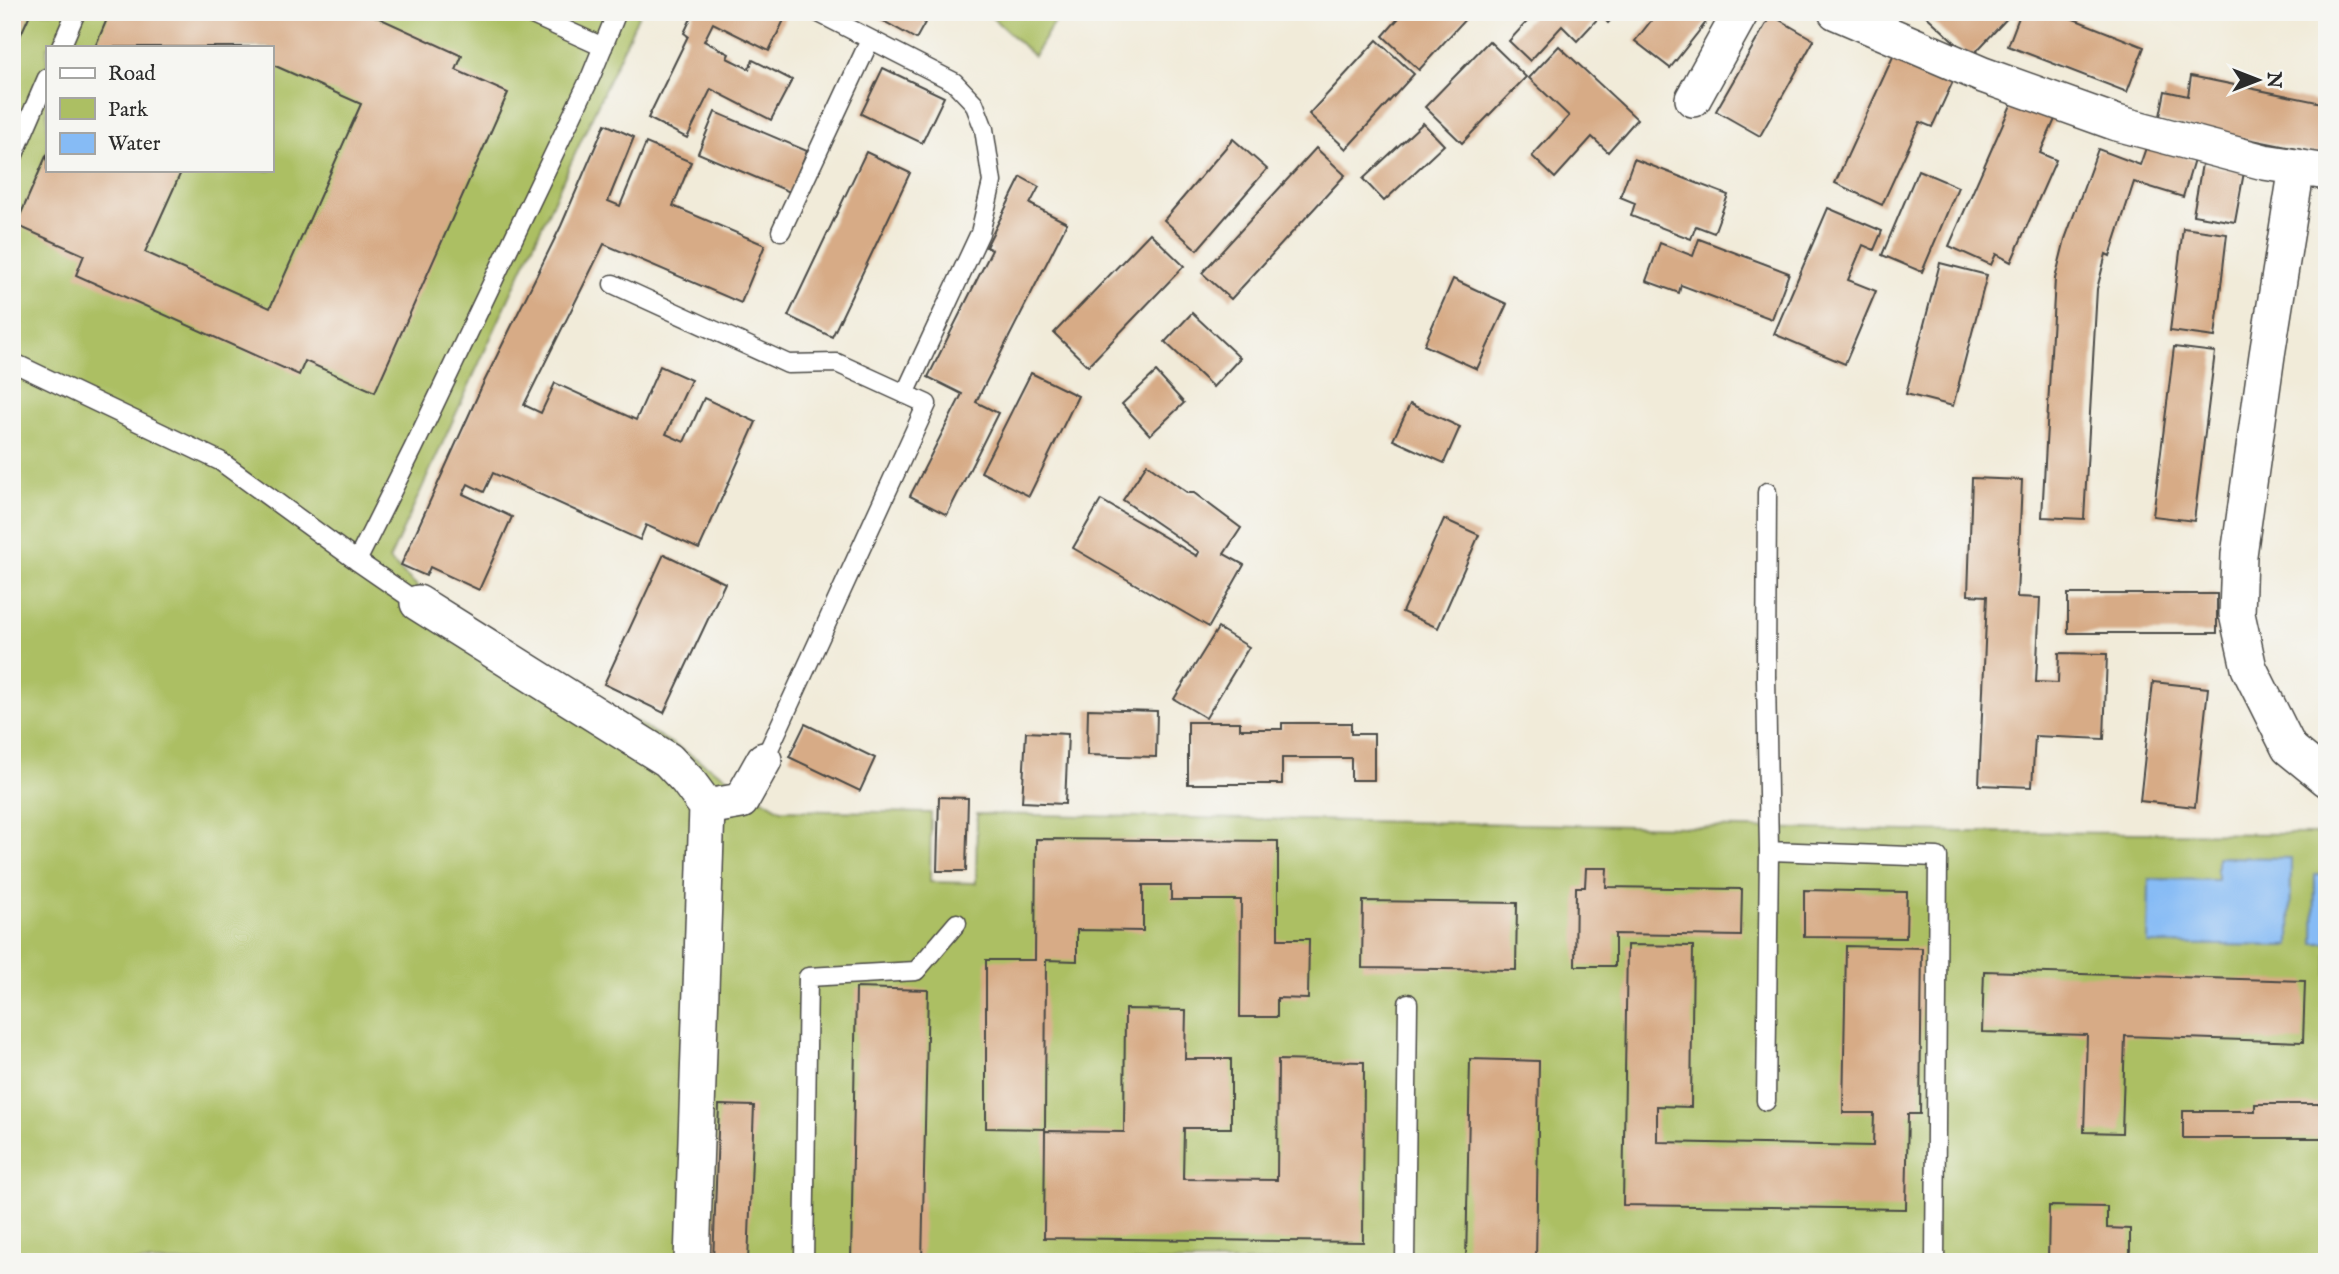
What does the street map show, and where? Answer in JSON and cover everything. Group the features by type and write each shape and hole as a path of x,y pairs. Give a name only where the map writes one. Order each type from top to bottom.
{"street":[{"path":"1693,99 1741,12"},
{"path":"1836,12 1983,75 2117,123 2264,162 2312,169 2267,355 2241,541 2237,614 2249,668 2289,748 2327,779"},
{"path":"418,603 667,760 687,780 707,807 692,1262"},
{"path":"707,807 741,801 764,760"}],"lane":[{"path":"61,46 76,12"},
{"path":"526,12 603,47"},
{"path":"357,561 413,449 603,47 617,12"},
{"path":"817,12 954,82 974,103 984,130 992,182 980,233 905,394"},
{"path":"781,231 870,40"},
{"path":"12,159 46,80"},
{"path":"613,284 788,364 837,363 927,404 764,760"},
{"path":"12,362 220,461 418,603"},
{"path":"1766,1101 1769,851 1767,492"},
{"path":"1769,851 1938,857 1935,1262"},
{"path":"804,1262 807,976 916,971 957,923"},
{"path":"1405,1262 1408,1003"}],"green space":[{"path":"12,12 640,12 389,560 428,596 781,810 931,813 930,882 976,883 977,814 1960,832 2327,834 2327,1262 12,1262"},
{"path":"986,12 1060,12 1034,56"}],"water":[{"path":"2217,857 2291,858 2290,946 2148,944 2149,879 2217,880"},
{"path":"2315,875 2327,875 2327,943 2314,943"}],"building":[{"path":"12,12 31,12 12,54"},
{"path":"110,12 366,12 462,56 456,70 508,93 375,392 305,361 299,375 76,275 84,255 16,225 46,156 46,172 181,172 145,252 270,308 361,104 273,65 273,46 95,46"},
{"path":"694,12 773,12 785,18 769,51 713,23 704,41 729,54 727,58 749,69 753,60 792,80 771,120 711,89 687,138 648,118 688,36 684,33"},
{"path":"884,12 931,12 916,39 880,19"},
{"path":"1404,12 1467,12 1469,15 1419,70 1383,36"},
{"path":"1536,12 1618,12 1608,23 1601,15 1577,41 1562,26 1530,61 1509,41"},
{"path":"1658,12 1714,12 1670,68 1635,41"},
{"path":"1922,12 2013,12 1971,57"},
{"path":"2021,12 2056,12 2144,47 2127,92 2008,46"},
{"path":"1771,15 1814,40 1760,136 1716,111"},
{"path":"1377,40 1414,74 1346,149 1309,114"},
{"path":"1489,41 1526,77 1462,143 1425,107"},
{"path":"1559,46 1637,119 1608,152 1592,137 1555,178 1532,156 1569,116 1529,78"},
{"path":"1896,50 1955,77 1932,127 1920,122 1882,205 1835,183"},
{"path":"883,68 944,97 922,143 861,114"},
{"path":"2191,76 2327,104 2327,155 2159,121 2165,91 2188,96"},
{"path":"2014,98 2056,117 2040,153 2056,160 2011,262 1996,254 1991,265 1949,246"},
{"path":"715,112 807,151 790,192 698,153"},
{"path":"1423,123 1444,145 1384,201 1363,179"},
{"path":"605,124 634,137 608,201 620,206 646,143 691,162 673,206 765,245 741,303 604,244 524,405 541,413 555,383 636,420 660,366 691,380 666,434 684,442 704,398 756,422 699,549 646,525 640,540 493,473 484,492 468,484 463,494 512,517 479,590 430,567 426,576 401,565 482,386 561,226"},
{"path":"1233,139 1267,169 1197,250 1164,220"},
{"path":"2147,145 2194,160 2183,197 2134,182 2110,256 2106,254 2097,289 2084,519 2042,517 2055,279 2065,239 2098,149 2140,165"},
{"path":"1316,148 1345,175 1231,299 1202,273"},
{"path":"866,152 910,173 832,337 788,316"},
{"path":"1634,159 1728,195 1714,233 1696,226 1691,239 1631,216 1635,203 1620,197"},
{"path":"2202,164 2244,172 2235,222 2193,215"},
{"path":"1918,170 1958,187 1922,272 1882,255"},
{"path":"1021,177 1039,187 1030,204 1067,223 976,402 998,413 947,515 910,496 962,394 928,377 992,250 986,247"},
{"path":"1828,208 1882,231 1874,250 1863,245 1848,280 1876,291 1845,364 1774,334"},
{"path":"2183,228 2227,234 2215,337 2170,331"},
{"path":"1150,233 1184,266 1088,366 1054,333"},
{"path":"1699,239 1789,273 1772,319 1681,285 1679,293 1646,281 1660,243 1693,256"},
{"path":"1940,263 1987,275 1953,406 1906,394"},
{"path":"1453,279 1507,304 1477,369 1424,345"},
{"path":"1192,313 1240,358 1213,387 1165,342"},
{"path":"2174,347 2215,352 2194,521 2153,516"},
{"path":"1156,372 1184,403 1150,435 1122,404"},
{"path":"1031,373 1078,396 1029,496 981,472"},
{"path":"1410,404 1460,427 1444,463 1393,440"},
{"path":"1147,464 1188,493 1194,493 1241,528 1224,554 1244,565 1209,627 1073,548 1101,500 1197,556 1199,552 1123,500"},
{"path":"1972,478 2022,480 2017,597 2040,598 2036,682 2058,683 2059,653 2107,654 2104,739 2035,736 2032,787 1979,785 1987,596 1968,595"},
{"path":"1444,519 1479,535 1438,628 1402,612"},
{"path":"664,554 725,583 664,713 604,684"},
{"path":"2068,594 2217,594 2217,633 2068,633"},
{"path":"1218,628 1249,647 1206,718 1174,699"},
{"path":"2153,682 2208,688 2195,807 2140,801"},
{"path":"1088,709 1157,711 1156,757 1087,755"},
{"path":"1188,722 1240,722 1240,729 1282,729 1282,723 1351,723 1351,734 1374,734 1374,780 1351,780 1351,758 1282,758 1282,784 1188,784"},
{"path":"805,724 875,758 860,791 789,757"},
{"path":"1026,732 1068,734 1065,804 1022,802"},
{"path":"939,797 968,798 966,871 937,871"},
{"path":"1036,839 1278,841 1278,939 1309,939 1308,999 1277,998 1277,1017 1240,1017 1241,900 1171,900 1171,885 1143,885 1143,931 1077,930 1077,961 1046,960 1045,1129 986,1128 986,960 1035,960"},
{"path":"1586,868 1607,868 1606,887 1742,889 1741,936 1615,934 1615,966 1575,966 1576,887 1585,887"},
{"path":"1804,890 1907,892 1906,938 1804,937"},
{"path":"1363,901 1517,903 1516,970 1362,968"},
{"path":"1627,945 1693,946 1691,1107 1657,1106 1657,1142 1873,1146 1874,1113 1843,1113 1846,946 1922,948 1920,1114 1908,1114 1906,1209 1623,1205"},
{"path":"1984,971 2305,981 2303,1042 2125,1036 2122,1133 2084,1132 2087,1035 1982,1032"},
{"path":"856,988 928,990 922,1262 851,1262"},
{"path":"1125,1009 1186,1010 1185,1059 1231,1059 1231,1128 1184,1128 1183,1179 1277,1180 1278,1060 1364,1062 1363,1242 1044,1238 1045,1131 1124,1132"},
{"path":"1470,1059 1539,1061 1536,1262 1466,1262"},
{"path":"2255,1104 2327,1104 2327,1138 2183,1138 2183,1111 2255,1111"},
{"path":"719,1105 754,1106 748,1262 713,1262"},
{"path":"2049,1206 2107,1207 2107,1228 2130,1229 2130,1262 2048,1262"}]}
